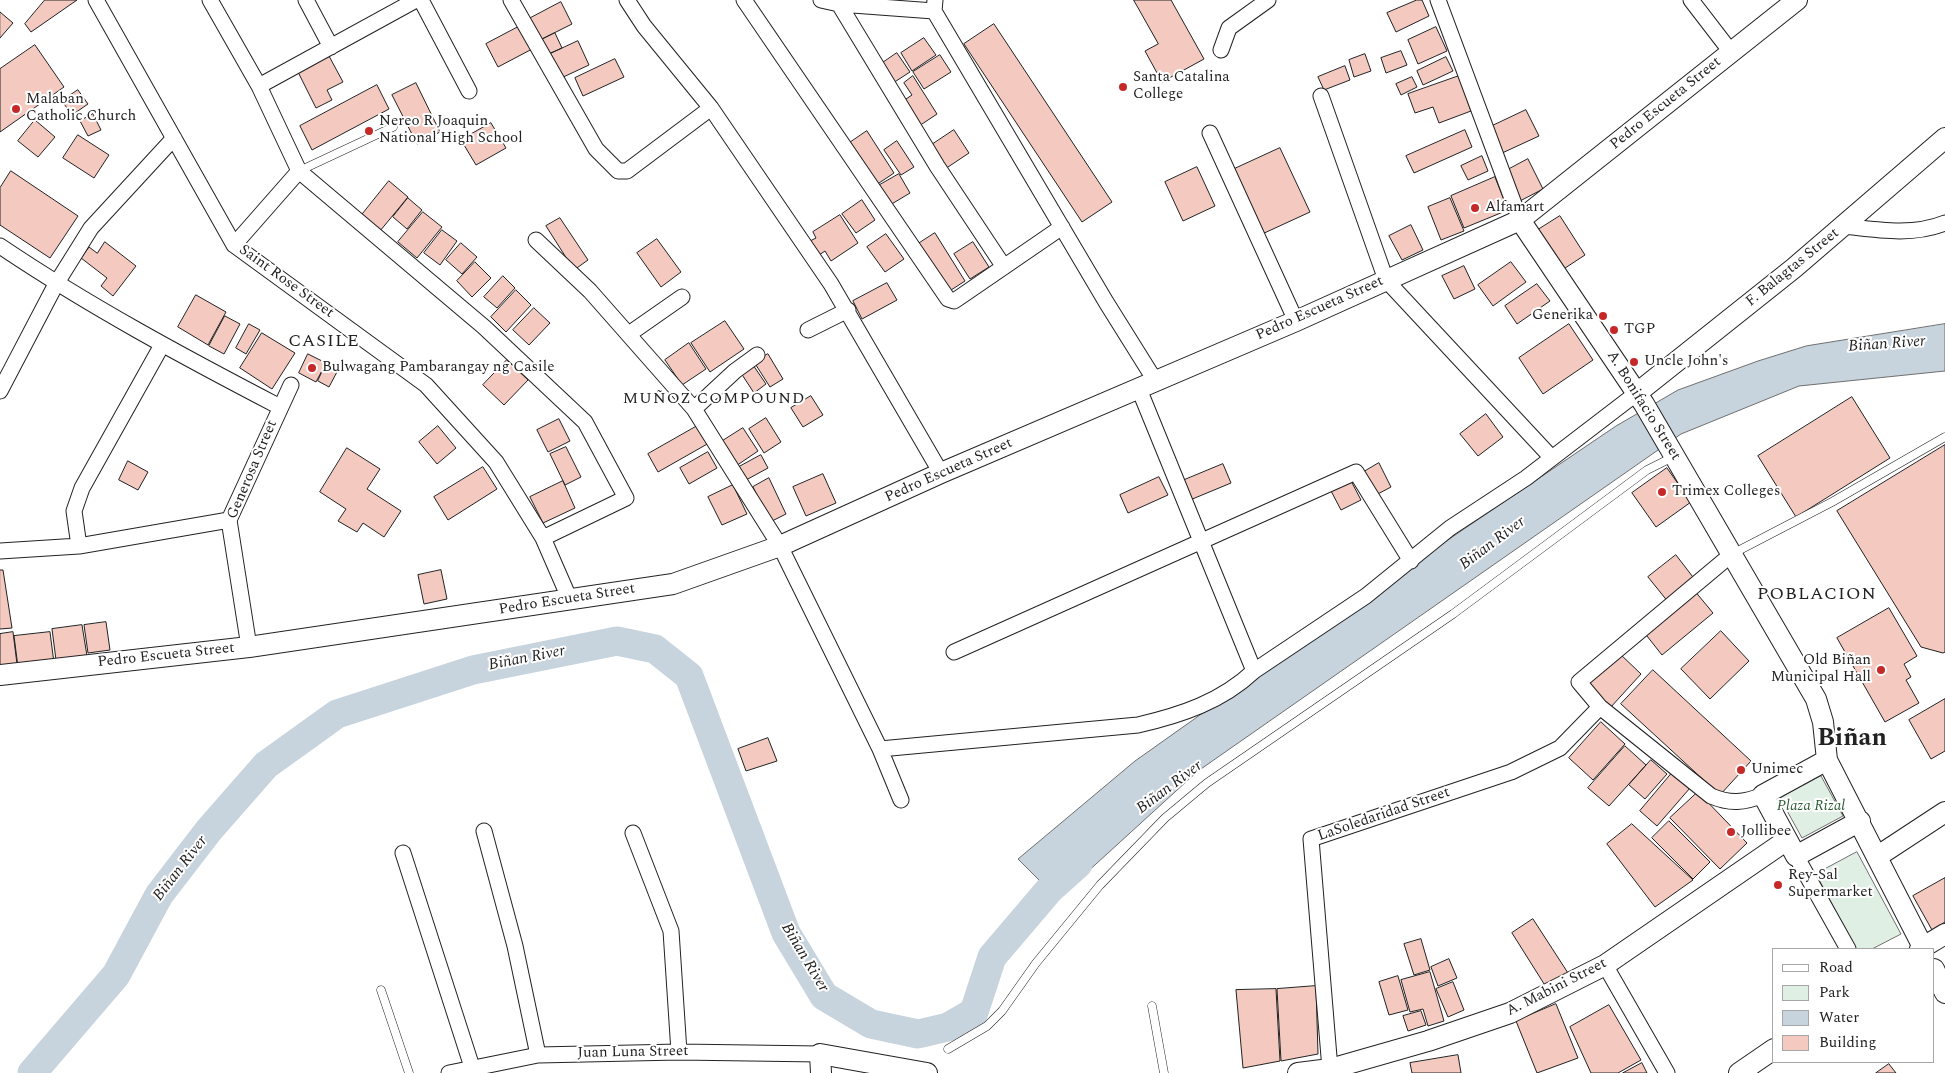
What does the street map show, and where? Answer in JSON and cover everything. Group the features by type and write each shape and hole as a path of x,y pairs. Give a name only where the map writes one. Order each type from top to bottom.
{"street":[{"name":"Saint Rose Street","path":"96,0 234,244 426,385 496,462 543,538 570,600"},
{"path":"210,0 259,86 299,171 484,327 585,422 626,498 543,538"},
{"path":"306,0 330,47"},
{"path":"259,86 416,0"},
{"path":"421,0 469,91"},
{"path":"511,0 596,149 618,171 626,171 711,108"},
{"path":"627,0 644,26 711,108 848,310 941,473"},
{"path":"744,0 948,300 954,300 1062,227"},
{"path":"821,0 839,4 934,5 1062,227 1148,385 1201,542 1254,671"},
{"path":"1221,50 1228,28 1268,0"},
{"path":"1438,0 1520,220"},
{"path":"1691,0 1731,52"},
{"name":"Pedro Escueta Street","path":"0,675 249,647 673,584 780,546 941,473 1296,321 1520,220 1796,0"},
{"path":"839,4 938,166 1004,267"},
{"path":"1321,96 1386,280 1552,457"},
{"path":"1210,133 1296,321"},
{"path":"0,390 56,284 91,228 174,138"},
{"name":"F. Balagtas Street","path":"1641,399 1945,138"},
{"path":"234,244 299,171"},
{"name":"A. Bonifacio Street","path":"1520,220 1641,399 1816,699 1823,722 1827,760"},
{"path":"1844,226 1892,232 1937,226 1945,223"},
{"path":"536,240 590,291 694,409 780,546 880,749 900,800"},
{"path":"0,246 56,284 162,344 280,407"},
{"path":"629,334 682,297"},
{"path":"808,330 848,310"},
{"path":"79,546 74,511 82,488 162,344"},
{"path":"694,409 735,371 757,356"},
{"name":"Generosa Street","path":"249,647 229,520 257,463 291,385"},
{"path":"880,749 1138,725 1170,718 1198,708 1240,684 1254,671 1366,596 1450,528 1526,478 1552,457 1641,399"},
{"path":"954,652 1356,472 1411,561"},
{"path":"0,552 79,546 229,520"},
{"path":"1732,554 1579,682 1600,707 1711,796 1723,801 1736,803 1763,795 1827,760 1878,856 1923,948"},
{"name":"LaSoledaridad Street","path":"1330,1069 1311,839 1511,772 1560,748 1600,707"},
{"path":"1763,795 1847,948"},
{"path":"1878,856 1945,812"},
{"name":"A. Mabini Street","path":"1298,1073 1330,1069 1428,1041 1510,1013 1605,965 1791,848 1860,821"},
{"path":"484,831 515,946 538,1055"},
{"path":"633,833 671,931 679,1052"},
{"path":"404,853 472,1067"},
{"path":"1924,948 1945,934"},
{"path":"1605,965 1667,1073"},
{"path":"1935,971 1945,993"},
{"path":"1739,1073 1772,1050"},
{"name":"Juan Luna Street","path":"449,1073 538,1055 679,1052 820,1064"},
{"path":"820,1064 927,1073"}],"lane":[{"path":"299,171 393,127"},
{"path":"1732,554 1832,502 1945,437"},
{"path":"948,1049 987,1026 1002,1011 1041,956 1100,885 1165,818 1207,783 1445,619 1647,470 1673,453"},
{"path":"381,990 409,1073"},
{"path":"1152,1006 1164,1073"}],"green space":[{"name":"Plaza Rizal","path":"1821,776 1843,816 1802,838 1780,798"},
{"path":"1857,852 1901,934 1874,948 1855,948 1816,874"}],"water":[{"path":"1945,324 1945,371 1799,386 1681,434 1198,771 1051,905 1049,890 1018,859 1135,761 1430,552 1616,426 1678,390 1806,346"}],"building":[{"path":"45,0 77,0 31,32 25,24"},
{"path":"1134,0 1171,0 1204,59 1162,82 1145,51 1158,44"},
{"path":"1417,0 1422,0 1429,16 1396,32 1387,13"},
{"path":"561,2 572,24 536,42 525,21"},
{"path":"0,12 13,23 0,38"},
{"path":"994,24 1112,202 1082,222 964,44"},
{"path":"522,25 534,48 498,67 486,44"},
{"path":"1436,27 1447,51 1418,64 1408,40"},
{"path":"555,33 562,48 546,55 539,41"},
{"path":"924,38 936,55 912,71 901,53"},
{"path":"578,41 589,65 559,79 548,55"},
{"name":"Malaban Catholic Church","path":"35,45 64,87 0,132 0,69"},
{"path":"1401,51 1407,65 1386,73 1381,58"},
{"path":"897,53 910,72 893,83 881,64"},
{"path":"1365,54 1371,71 1354,77 1349,60"},
{"path":"940,55 951,72 924,89 913,72"},
{"path":"329,56 343,82 327,90 332,100 316,108 298,72"},
{"path":"1446,57 1453,71 1423,85 1417,71"},
{"path":"615,59 624,77 583,96 575,78"},
{"path":"1345,66 1350,80 1324,90 1318,77"},
{"path":"913,76 937,114 916,128 900,103 912,95 904,83"},
{"path":"1459,76 1471,111 1439,123 1433,107 1415,113 1408,94"},
{"path":"1412,77 1417,87 1401,95 1396,84"},
{"path":"416,83 440,132 417,144 392,95"},
{"path":"377,85 389,109 312,150 300,126"},
{"path":"78,90 88,104 72,115 62,101"},
{"path":"1526,110 1539,136 1500,154 1488,128"},
{"path":"93,114 101,130 88,136 80,121"},
{"path":"35,120 55,137 38,157 18,141"},
{"path":"491,123 506,148 476,165 461,140"},
{"path":"954,130 969,153 942,171 927,148"},
{"path":"1465,130 1472,147 1414,173 1406,156"},
{"path":"867,131 894,173 873,187 845,146"},
{"path":"78,135 109,155 94,178 63,158"},
{"path":"897,141 914,167 901,175 884,150"},
{"path":"1280,148 1310,212 1260,235 1230,171"},
{"path":"1482,156 1488,171 1468,180 1461,166"},
{"path":"1528,159 1543,189 1518,202 1502,173"},
{"path":"1197,167 1215,206 1183,221 1165,182"},
{"path":"11,171 78,216 50,258 0,225 0,188"},
{"path":"899,174 910,193 890,205 878,186"},
{"path":"1495,177 1508,210 1464,228 1451,196"},
{"path":"389,181 408,197 380,231 361,216"},
{"path":"408,198 422,210 407,229 393,217"},
{"path":"1450,198 1464,231 1441,240 1428,207"},
{"path":"862,200 875,220 856,233 842,214"},
{"path":"423,212 442,227 417,258 398,242"},
{"path":"840,215 858,243 831,261 825,251 819,255 810,241 816,238 813,232"},
{"path":"1560,216 1585,255 1559,272 1533,233"},
{"path":"560,218 588,260 574,270 546,226"},
{"path":"1411,225 1423,250 1402,260 1389,236"},
{"path":"442,230 457,241 440,265 424,253"},
{"path":"935,233 965,281 948,292 918,244"},
{"path":"886,234 904,259 885,272 867,247"},
{"path":"657,239 681,272 661,287 637,253"},
{"path":"105,242 136,266 113,296 101,286 107,278 81,258 89,247 97,253"},
{"path":"973,242 989,267 970,279 954,254"},
{"path":"461,243 477,257 462,274 446,260"},
{"path":"475,262 491,278 472,297 457,281"},
{"path":"1511,262 1526,282 1493,306 1478,285"},
{"path":"1464,266 1475,289 1454,299 1442,276"},
{"path":"503,276 515,288 497,308 484,297"},
{"path":"887,283 897,300 862,319 853,301"},
{"path":"1537,284 1550,301 1517,324 1505,306"},
{"path":"516,290 531,305 506,332 491,317"},
{"path":"196,295 226,312 208,345 178,327"},
{"path":"534,308 550,323 529,345 513,330"},
{"path":"225,316 240,324 224,354 209,346"},
{"path":"725,321 744,349 710,372 691,343"},
{"path":"249,324 260,330 246,354 236,348"},
{"path":"1569,324 1593,360 1543,394 1519,358"},
{"path":"262,333 295,353 272,389 240,368"},
{"path":"689,343 706,369 682,385 665,360"},
{"name":"Bulwagang Pambarangay ng Casile","path":"308,354 326,363 316,382 299,373"},
{"path":"768,354 783,379 770,387 754,362"},
{"path":"507,360 528,380 504,405 483,385"},
{"path":"751,362 766,384 754,393 739,370"},
{"path":"326,364 338,370 329,387 318,381"},
{"path":"811,396 823,415 803,427 791,408"},
{"path":"1852,397 1890,458 1796,517 1758,456"},
{"path":"1486,414 1503,437 1478,456 1460,434"},
{"path":"766,418 781,442 764,453 749,429"},
{"path":"559,419 570,441 548,452 537,430"},
{"path":"699,425 709,443 658,472 648,454"},
{"path":"438,426 456,448 437,464 419,442"},
{"path":"743,428 758,451 736,466 721,442"},
{"path":"1945,445 1945,652 1943,653 1921,647 1837,511"},
{"path":"566,447 581,477 565,485 550,454"},
{"path":"347,448 380,469 367,489 401,511 384,537 363,523 357,532 338,521 346,509 320,492"},
{"path":"708,452 717,468 689,484 680,468"},
{"path":"761,455 768,468 746,480 739,467"},
{"path":"128,461 148,472 138,490 119,480"},
{"path":"1379,463 1391,487 1374,496 1362,473"},
{"path":"1223,464 1231,483 1190,500 1182,481"},
{"path":"483,467 497,489 448,520 434,497"},
{"path":"1667,468 1691,502 1656,527 1632,493"},
{"path":"823,474 836,503 806,516 793,487"},
{"path":"1159,477 1168,495 1128,513 1120,495"},
{"path":"769,478 786,514 770,522 753,487"},
{"path":"1350,479 1361,500 1341,510 1330,489"},
{"path":"563,481 575,508 543,523 530,497"},
{"path":"733,485 747,514 722,525 708,497"},
{"path":"1676,555 1696,581 1669,603 1648,577"},
{"path":"0,570 3,570 12,628 0,629"},
{"path":"441,570 447,599 424,604 418,575"},
{"path":"1694,590 1713,613 1662,655 1643,631"},
{"name":"Old Biñan Municipal Hall","path":"1889,608 1917,656 1904,664 1911,677 1906,680 1919,703 1885,722 1837,638"},
{"path":"106,622 110,650 88,653 84,625"},
{"path":"82,625 87,656 56,660 52,629"},
{"path":"1721,631 1749,661 1710,699 1681,669"},
{"path":"13,632 17,664 0,666 0,634"},
{"path":"50,632 54,663 18,667 14,636"},
{"path":"1618,652 1641,674 1610,708 1586,686"},
{"path":"1653,670 1751,761 1720,795 1621,704"},
{"path":"1945,699 1945,751 1931,759 1909,720"},
{"path":"1601,722 1625,744 1593,780 1569,758"},
{"path":"768,738 777,761 746,771 738,749"},
{"path":"1625,746 1646,765 1609,806 1588,788"},
{"path":"1651,760 1667,774 1645,799 1629,785"},
{"path":"1672,773 1690,788 1657,826 1640,811"},
{"path":"1698,792 1747,843 1720,869 1670,818"},
{"path":"1669,821 1710,862 1693,879 1652,838"},
{"path":"1632,824 1693,880 1655,907 1607,844"},
{"path":"1945,878 1945,922 1932,930 1913,896"},
{"path":"1533,919 1568,973 1546,987 1512,933"},
{"path":"1421,939 1430,970 1414,975 1404,944"},
{"path":"1449,959 1457,978 1438,986 1431,967"},
{"path":"1430,972 1444,1021 1428,1026 1423,1009 1410,1012 1401,980"},
{"path":"1398,976 1408,1010 1389,1015 1379,982"},
{"path":"1453,982 1464,1010 1448,1017 1436,989"},
{"path":"1316,986 1318,1054 1281,1061 1277,989"},
{"path":"1276,989 1280,1061 1243,1068 1236,990"},
{"path":"1556,1004 1578,1058 1537,1073 1516,1021"},
{"path":"1609,1005 1641,1060 1618,1073 1591,1073 1570,1027"},
{"path":"1421,1011 1426,1025 1408,1031 1403,1016"},
{"path":"1458,1055 1461,1073 1412,1073 1410,1063"},
{"path":"1642,1063 1647,1073 1623,1073"},
{"path":"1889,1064 1896,1073 1876,1073"}],"waterway":[{"name":"Biñan River","path":"32,1073 116,975 159,895 209,830 266,765 337,714 473,670 617,641 655,649 689,676 786,933 824,996 871,1024 918,1034 948,1027 974,1012 992,957 1049,890 1078,864"}],"place":[{"name":"Santa Catalina College","path":"1123,87"},
{"name":"Malaban Catholic Church","path":"16,109"},
{"name":"Nereo R Joaquin National High School","path":"369,131"},
{"name":"Alfamart","path":"1475,208"},
{"name":"Generika","path":"1603,316"},
{"name":"TGP","path":"1614,330"},
{"name":"Uncle John's","path":"1634,362"},
{"name":"Bulwagang Pambarangay ng Casile","path":"312,368"},
{"name":"Trimex Colleges","path":"1662,492"},
{"name":"Old Biñan Municipal Hall","path":"1881,670"},
{"name":"Unimec","path":"1741,770"},
{"name":"Jollibee","path":"1731,832"},
{"name":"Rey-Sal Supermarket","path":"1778,885"}],"district":[{"name":"CASILE","path":"324,342"},
{"name":"MUÑOZ COMPOUND","path":"714,400"},
{"name":"POBLACION","path":"1817,595"},
{"name":"Biñan","path":"1852,740"}]}
